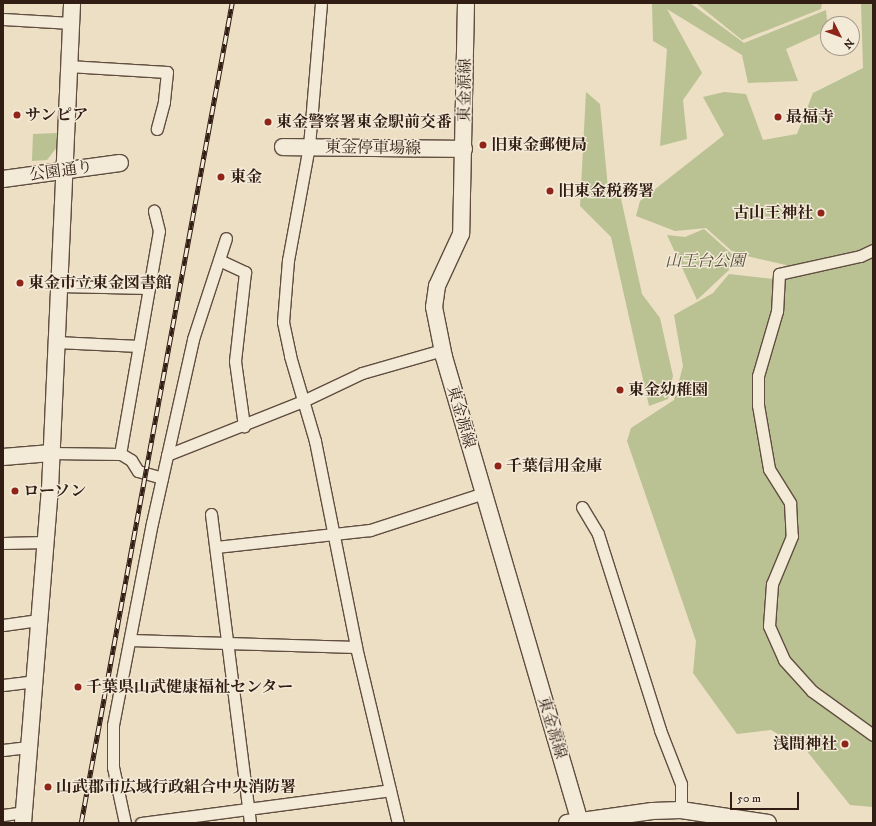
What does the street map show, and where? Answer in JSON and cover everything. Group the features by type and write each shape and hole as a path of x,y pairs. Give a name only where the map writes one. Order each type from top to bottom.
{"main road":[{"path":"24,818 28,747 46,542 72,3"},
{"name":"東金源線","path":"466,3 461,234 434,297 442,350 484,493 576,822"},
{"name":"東金停車場線","path":"283,147 309,146 464,149"},
{"name":"公園通り","path":"3,179 120,163"},
{"path":"3,457 51,453"},
{"path":"576,822 652,811 768,823"}],"street":[{"path":"321,3 309,146 288,260 283,322 290,356 315,441 356,647 398,823"},
{"path":"3,19 71,23"},
{"path":"68,66 167,72 164,102 157,129"},
{"path":"120,454 159,231 154,211"},
{"path":"125,823 117,789 112,746 130,640 167,454 193,339 226,238"},
{"path":"873,250 860,256 779,274 777,311 758,376 758,405 770,469 790,503 792,536 772,584 769,626 784,660 812,691 873,735"},
{"path":"219,260 245,272 235,361 244,426"},
{"path":"59,286 149,288"},
{"path":"56,342 139,346"},
{"path":"167,454 244,426 303,401 362,373 442,350"},
{"path":"51,453 120,454 131,460 138,471 162,478"},
{"path":"216,547 334,536 370,530 484,493"},
{"path":"582,507 598,534 657,722 681,784 687,815"},
{"path":"211,514 216,547 225,643 250,823"},
{"path":"3,544 46,542"},
{"path":"3,625 39,620"},
{"path":"130,640 356,647"},
{"path":"3,685 34,681"},
{"path":"3,750 28,747"},
{"path":"140,823 390,790"},
{"path":"3,815 24,818"}],"green space":[{"path":"652,3 690,3 744,43 826,10 827,16 820,16 820,34 786,49 798,81 748,83 742,55 667,9 702,73 683,100 687,139 660,146 667,49 653,41"},
{"path":"696,3 822,3 821,9 742,40"},
{"path":"861,3 873,3 873,807 850,805 806,750 771,730 737,734 693,673 696,641 627,441 631,428 674,400 683,366 674,315 713,293 729,274 783,280 786,265 734,253 706,228 675,231 636,216 640,201 724,135 703,97 724,92 746,94 763,140 797,134 813,93 863,68"},
{"path":"586,92 600,104 608,188 618,185 642,294 660,318 673,376 668,399 649,406 611,237 580,206"},
{"path":"57,133 57,147 47,160 32,161 33,134"},
{"name":"山王台公園","path":"704,229 733,255 731,268 697,300 667,235 685,237"}],"railway":[{"path":"81,823 232,3"}],"place":[{"name":"サンピア","path":"17,115"},
{"name":"最福寺","path":"778,117"},
{"name":"東金警察署東金駅前交番","path":"268,122"},
{"name":"旧東金郵便局","path":"483,145"},
{"name":"東金","path":"221,177"},
{"name":"旧東金税務署","path":"550,191"},
{"name":"古山王神社","path":"821,213"},
{"name":"東金市立東金図書館","path":"20,283"},
{"name":"東金幼稚園","path":"620,390"},
{"name":"千葉信用金庫","path":"498,466"},
{"name":"ローソン","path":"15,491"},
{"name":"千葉県山武健康福祉センター","path":"78,687"},
{"name":"浅間神社","path":"845,744"},
{"name":"山武郡市広域行政組合中央消防署","path":"48,787"}]}
